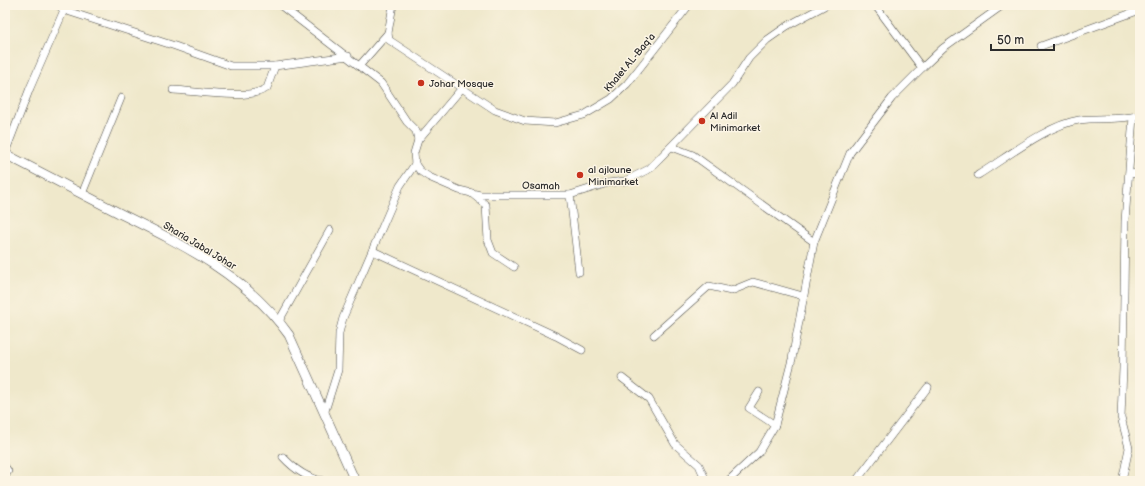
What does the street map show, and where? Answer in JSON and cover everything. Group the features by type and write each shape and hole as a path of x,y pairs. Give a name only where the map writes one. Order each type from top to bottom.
{"street":[{"path":"58,5 64,10 231,66 275,66 348,56"},
{"path":"280,5 360,65 381,83 407,122 416,131 418,140"},
{"path":"360,65 388,32 393,5"},
{"name":"Khalet AL-Baq'a","path":"388,32 389,40 495,110 525,121 554,123 584,115 603,106 619,92 688,5"},
{"name":"Osamah","path":"415,164 422,172 438,182 470,193 491,195 570,195 642,174 656,164 732,84 749,58 762,45 787,26 826,5"},
{"path":"875,5 922,68"},
{"path":"728,481 759,452 775,425 792,359 814,242 850,154 892,98 922,68 943,48 1004,5"},
{"path":"5,154 30,88 64,10"},
{"path":"1042,46 1140,10"},
{"path":"173,90 244,95 257,93 267,88 275,66"},
{"path":"325,411 338,370 340,326 400,186 415,164 414,153 418,140 462,88"},
{"path":"82,194 121,98"},
{"path":"978,175 1045,133 1078,120 1136,116 1125,221 1121,417 1128,448 1122,481"},
{"path":"672,147 693,155 814,242"},
{"name":"Sharia Jabal Johar","path":"5,154 182,244 213,262 236,279 279,321 289,335 325,411 355,481"},
{"path":"1129,174 1140,173"},
{"path":"470,193 486,205 488,240 492,253 514,267"},
{"path":"570,195 579,272"},
{"path":"279,321 330,230"},
{"path":"373,251 556,336 582,350"},
{"path":"654,334 708,286 731,291 753,282 803,296"},
{"path":"622,378 649,399 675,444 699,465 706,481"},
{"path":"856,481 928,387"},
{"path":"759,392 749,408 775,425"},
{"path":"283,457 293,469 315,480 323,481"},
{"path":"5,467 8,471 5,477"}],"place":[{"name":"Johar Mosque","path":"421,83"},
{"name":"Al Adil Minimarket","path":"702,121"},
{"name":"al ajloune Minimarket","path":"580,175"}]}
